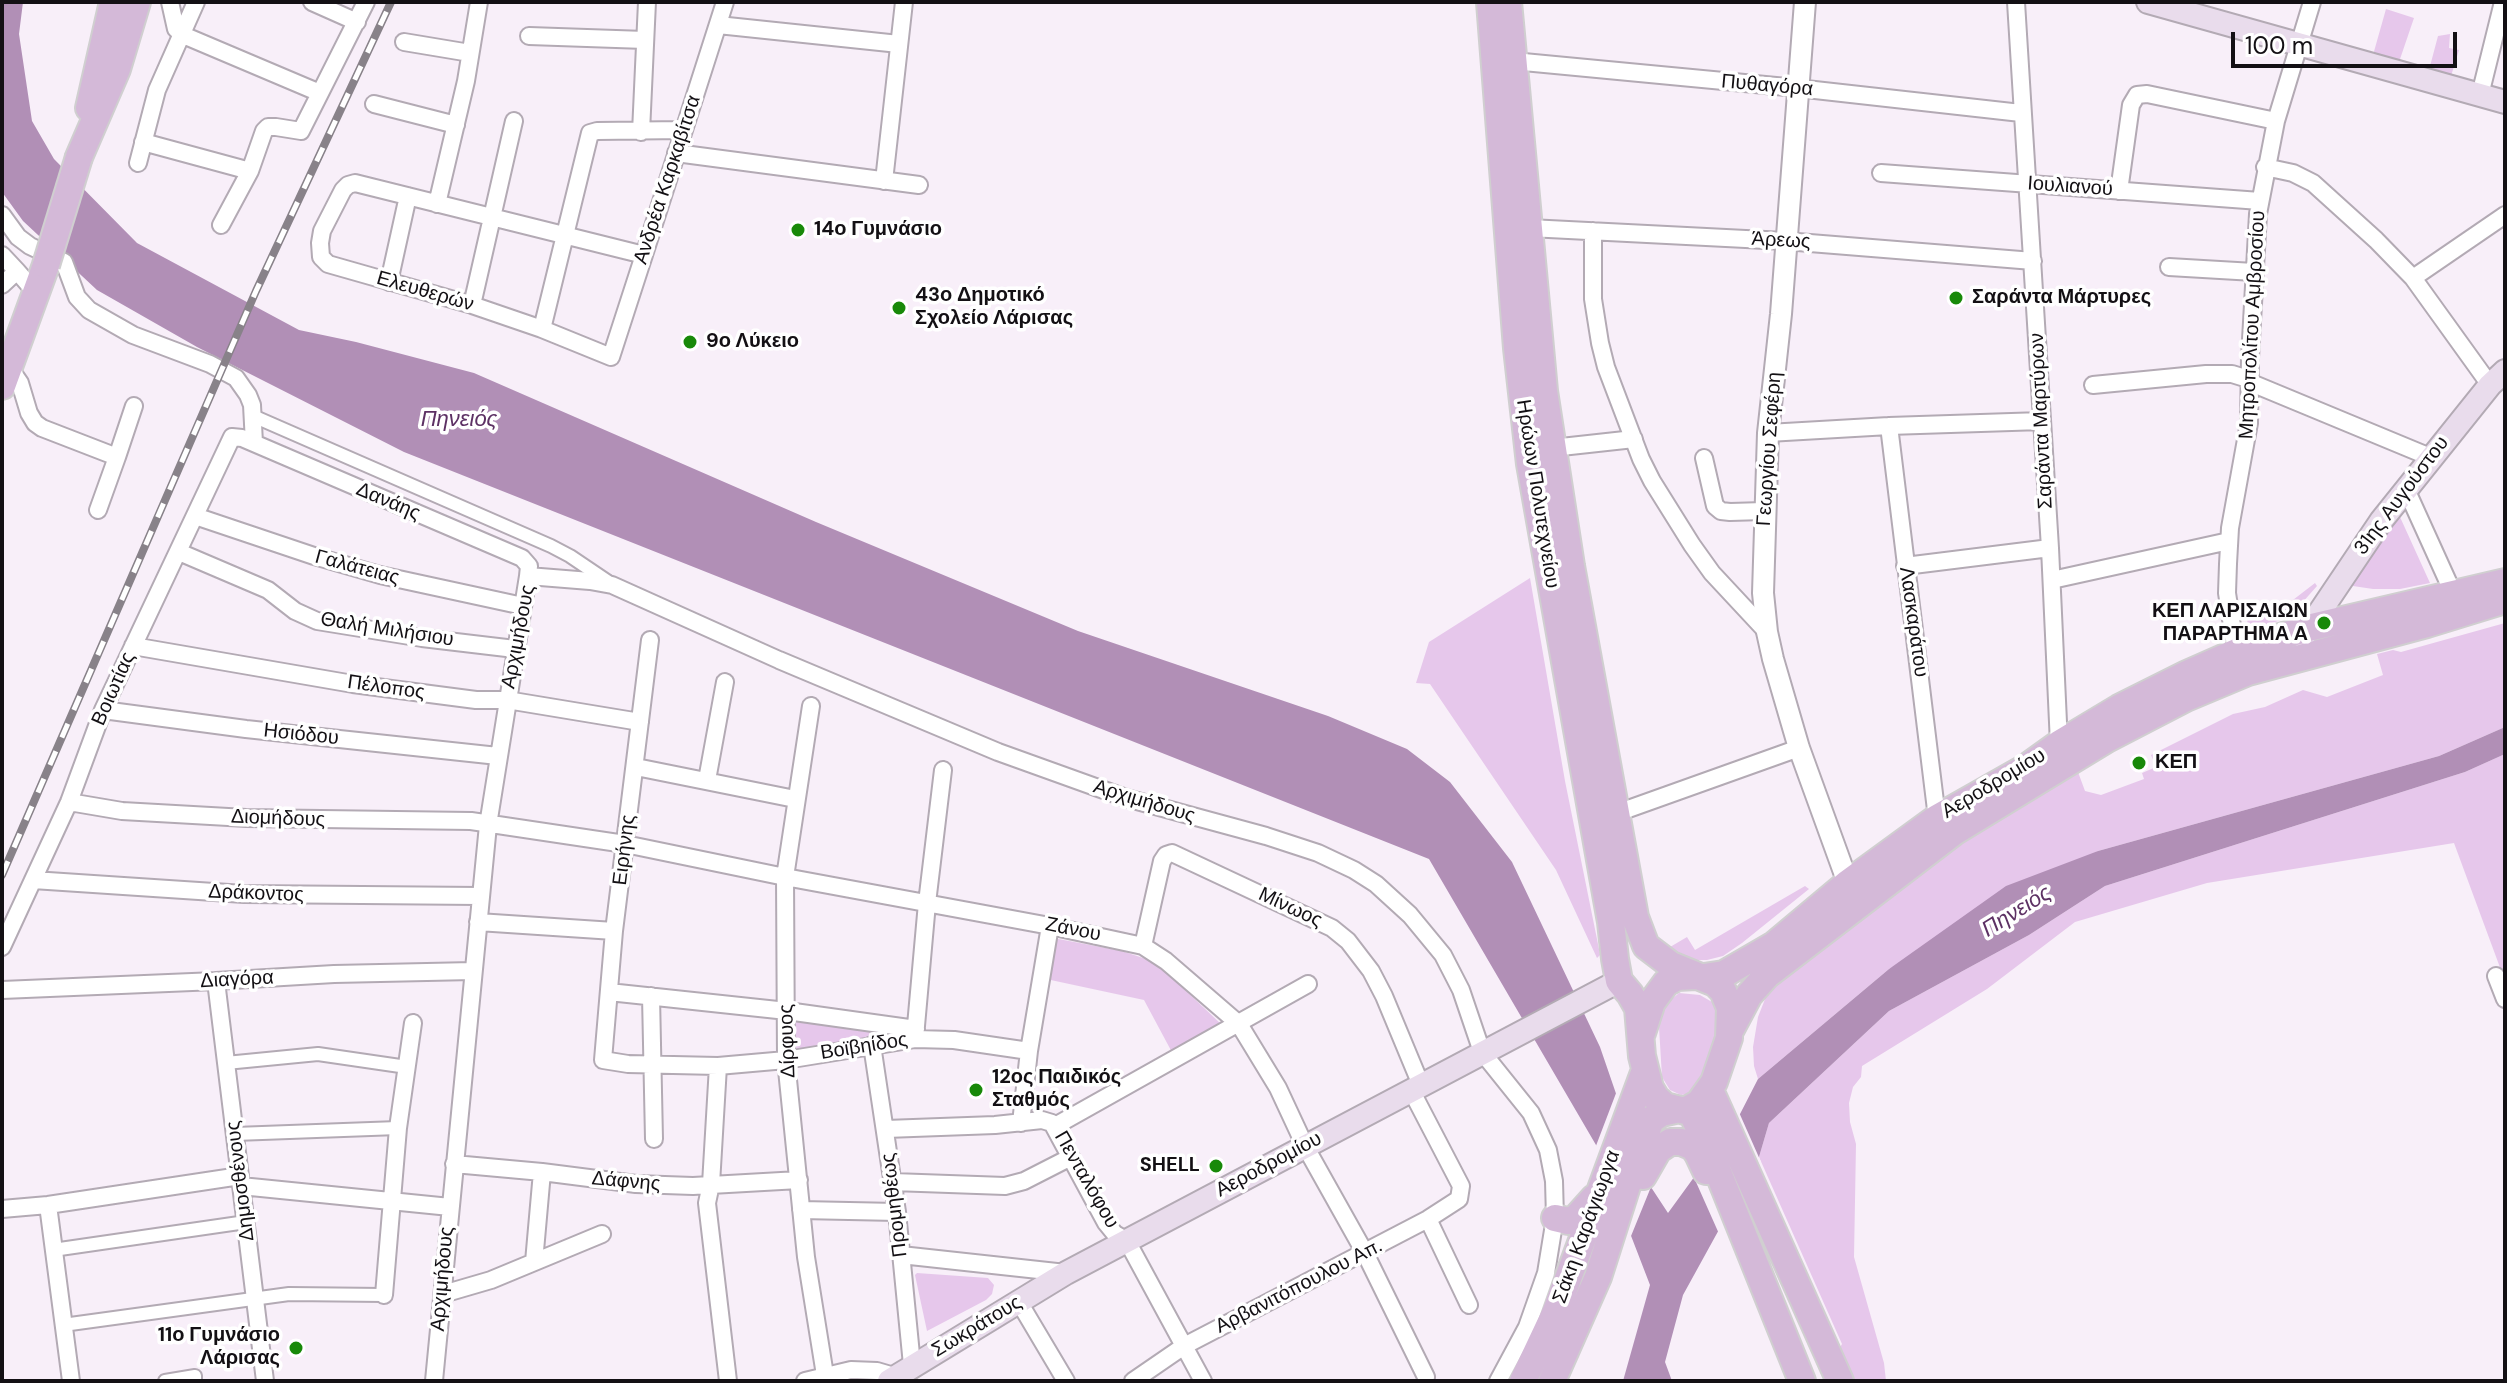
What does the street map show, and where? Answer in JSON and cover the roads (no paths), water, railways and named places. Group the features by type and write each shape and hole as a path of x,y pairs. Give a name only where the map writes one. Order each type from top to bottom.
{"main road":[{"path":"6,376 46,265 79,157 97,63 113,2"},
{"path":"79,157 117,69 137,2"},
{"name":"Ηρώων Πολυτεχνείου","path":"1490,2 1517,348 1530,464 1619,981"},
{"name":"Ηρώων Πολυτεχνείου","path":"1508,2 1542,376 1552,448 1635,917 1644,943 1656,955"},
{"path":"2157,3 2505,102"},
{"name":"31ης Αυγούστου","path":"2308,628 2381,521 2497,378"},
{"name":"Αεροδρομίου","path":"1700,976 1724,974 1774,945 1848,883 1937,818 2027,767 2119,708 2236,652 2308,628 2505,582"},
{"name":"Αεροδρομίου","path":"1731,1029 1749,995 1767,975 1954,832 2107,739 2186,698 2239,675 2505,600"},
{"path":"2290,660 2308,628"},
{"path":"1672,1113 1710,1090 1718,1074 1731,1029 1728,999 1715,983 1671,965 1656,955 1639,955 1624,963 1619,981 1635,1002 1642,1037 1641,1079 1701,1146 1727,1193 1802,1381"},
{"path":"1642,1037 1652,1002 1666,983 1677,977 1700,976"},
{"name":"Αεροδρομίου","path":"1066,1273 1619,981"},
{"name":"Σάκη Καράγιωργα","path":"1523,1381 1556,1311 1641,1079"},
{"path":"1710,1090 1836,1372"},
{"name":"Σάκη Καράγιωργα","path":"1552,1381 1587,1306 1632,1170 1672,1113"},
{"path":"1620,1213 1635,1195 1650,1161 1667,1142 1701,1146"},
{"path":"1555,1218 1565,1221 1573,1219 1594,1201"},
{"name":"Σωκράτους","path":"898,1374 1066,1273"}],"street":[{"path":"170,2 176,29 183,35 320,93"},
{"path":"138,163 157,90 196,2"},
{"path":"312,2 357,22"},
{"path":"221,225 250,171 264,131 268,127 301,131 366,2"},
{"path":"437,204 456,125 479,2"},
{"path":"641,132 647,2"},
{"name":"Ανδρέα Καρκαβίτσα","path":"611,357 725,2"},
{"path":"884,181 904,2"},
{"name":"Γεωργίου Σεφέρη","path":"1805,2 1781,314 1768,433 1763,593 1767,632 1799,748 1848,883"},
{"name":"Σαράντα Μαρτύρων","path":"2016,2 2052,580 2059,744"},
{"name":"Μητροπολίτου Αμβροσίου","path":"2236,652 2227,593 2229,541 2247,441 2260,201 2276,121 2312,2"},
{"path":"2480,95 2503,2"},
{"path":"718,25 899,44"},
{"path":"529,36 645,40"},
{"path":"404,42 470,53"},
{"name":"Πυθαγόρα","path":"1513,61 2021,113"},
{"path":"2119,191 2131,105 2137,95 2147,94 2276,121"},
{"path":"374,104 456,125"},
{"path":"472,305 514,121"},
{"path":"542,329 590,133 684,130"},
{"path":"143,142 250,171"},
{"path":"676,153 919,185"},
{"path":"2265,167 2301,176 2319,188 2413,278 2497,378"},
{"name":"Ιουλιανού","path":"1881,173 2260,201"},
{"name":"Ελευθερών","path":"408,196 355,183 348,185 322,231 321,257 335,267 472,305 611,357"},
{"path":"389,282 408,196 644,255"},
{"path":"2,215 18,237 64,262 77,297 89,310 133,335 210,364 236,378 248,395 254,443"},
{"path":"2413,278 2505,215"},
{"name":"Άρεως","path":"1529,228 1785,241 2033,261"},
{"path":"1593,231 1593,299 1606,367 1652,481 1712,573 1767,632"},
{"path":"2,255 36,293"},
{"path":"2169,267 2254,272"},
{"path":"2,285 17,271"},
{"path":"2093,385 2232,374 2430,457"},
{"path":"6,376 20,383 35,423 117,457"},
{"path":"98,510 134,406"},
{"path":"253,416 551,546 612,585"},
{"path":"1768,433 2042,421"},
{"name":"Λασκαράτου","path":"1889,426 1937,818"},
{"name":"Δανάης","path":"234,436 522,558 529,566 528,576"},
{"name":"Βοιωτίας","path":"2,947 69,802 103,710 234,436"},
{"path":"1552,448 1634,439"},
{"path":"1704,458 1715,506 1721,511 1730,512 1764,511"},
{"path":"2406,489 2454,595"},
{"name":"Γαλάτειας","path":"195,516 367,571 523,606"},
{"path":"2052,580 2229,541"},
{"path":"1905,566 2050,548"},
{"name":"Θαλή Μιλήσιου","path":"179,552 268,590 295,611 317,621 515,649"},
{"name":"Αρχιμήδους","path":"434,1381 488,825 528,576 612,585 779,660 998,752 1126,798 1266,836"},
{"name":"Ειρήνης","path":"603,1060 614,931 650,640"},
{"name":"Πέλοπος","path":"133,646 353,684 476,700 507,700 640,722"},
{"path":"707,780 725,682"},
{"name":"Δίρφυος","path":"811,706 785,877 786,1060 801,1210 825,1375"},
{"name":"Ησιόδου","path":"103,710 498,756"},
{"path":"1617,813 1799,748"},
{"path":"636,767 795,799"},
{"path":"609,992 787,1011 916,1034 943,770"},
{"name":"Διομήδους","path":"69,802 122,811 191,816 471,821 488,825"},
{"name":"Ζάνου","path":"488,825 625,844 1143,946 1166,961 1239,1024 1278,1088 1305,1146 1365,1253 1426,1377"},
{"name":"Σάκη Καράγιωργα","path":"1266,836 1347,866 1376,884 1399,904 1450,967 1484,1051 1525,1106 1545,1140 1552,1169 1555,1218 1546,1273 1535,1309 1498,1381"},
{"name":"Μίνωος","path":"1143,946 1162,861 1172,853 1332,928 1348,941 1371,971 1384,996 1416,1088"},
{"name":"Δράκοντος","path":"33,880 244,894 480,896"},
{"path":"478,922 614,931"},
{"path":"1021,1123 1029,1051 1050,926"},
{"name":"Διαγόρα","path":"2,990 334,974 473,971"},
{"path":"2496,976 2505,999"},
{"name":"Δημοσθένους","path":"216,981 265,1381"},
{"path":"1055,1126 1308,984"},
{"path":"651,996 654,1139"},
{"path":"63,1325 255,1298 313,1293 384,1295 398,1128 413,1023"},
{"name":"Βοϊβηίδος","path":"603,1060 718,1066 786,1060 916,1034 1029,1051"},
{"name":"Προμηθέως","path":"872,1045 901,1255 898,1374"},
{"path":"226,1063 318,1054 407,1067"},
{"path":"718,1066 711,1184 707,1203 728,1381"},
{"name":"Αρβανιτόπουλου Απ.","path":"1133,1381 1184,1346 1454,1204 1462,1192 1461,1186 1416,1088"},
{"name":"Πενταλόφου","path":"886,1129 1042,1120 1055,1126 1106,1223 1115,1234 1127,1241 1203,1381"},
{"path":"235,1134 398,1128"},
{"path":"893,1182 1005,1186 1035,1177 1071,1157"},
{"name":"Δάφνης","path":"454,1164 636,1184 693,1186 799,1180"},
{"path":"534,1262 542,1172"},
{"path":"2,1209 240,1181 450,1207"},
{"path":"48,1205 71,1381"},
{"path":"801,1210 897,1212"},
{"path":"1428,1219 1469,1305"},
{"path":"53,1250 246,1222"},
{"path":"443,1294 491,1280 602,1234"},
{"path":"901,1255 1066,1273"},
{"path":"1019,1302 1066,1381"},
{"path":"805,1381 862,1370 898,1374"},
{"path":"165,1381 195,1376 195,1381"}],"water":[{"name":"Πηνειός","path":"2,2 23,2 19,34 32,121 54,159 137,243 299,330 474,373 816,522 1078,631 1328,716 1407,749 1450,782 1512,862 1600,1047 1645,1178 1668,1213 1740,1114 1758,1079 1889,969 2006,886 2098,851 2439,756 2505,727 2505,754 2465,772 2105,886 2029,935 1889,1011 1769,1123 1759,1157 1683,1295 1665,1362 1672,1381 1623,1381 1650,1285 1596,1145 1429,859 404,452 197,347 97,290 23,221 2,192"}],"railway":[{"path":"2,875 256,291 391,2"}],"place":[{"name":"14ο Γυμνάσιο","path":"798,230"},
{"name":"Σαράντα Μάρτυρες","path":"1956,298"},
{"name":"43ο Δημοτικό Σχολείο Λάρισας","path":"899,308"},
{"name":"9ο Λύκειο","path":"690,342"},
{"name":"ΚΕΠ ΛΑΡΙΣΑΙΩΝ ΠΑΡΑΡΤΗΜΑ A","path":"2324,623"},
{"name":"ΚΕΠ","path":"2139,763"},
{"name":"12ος Παιδικός Σταθμός","path":"976,1090"},
{"name":"SHELL","path":"1216,1166"},
{"name":"11ο Γυμνάσιο Λάρισας","path":"296,1348"}]}
